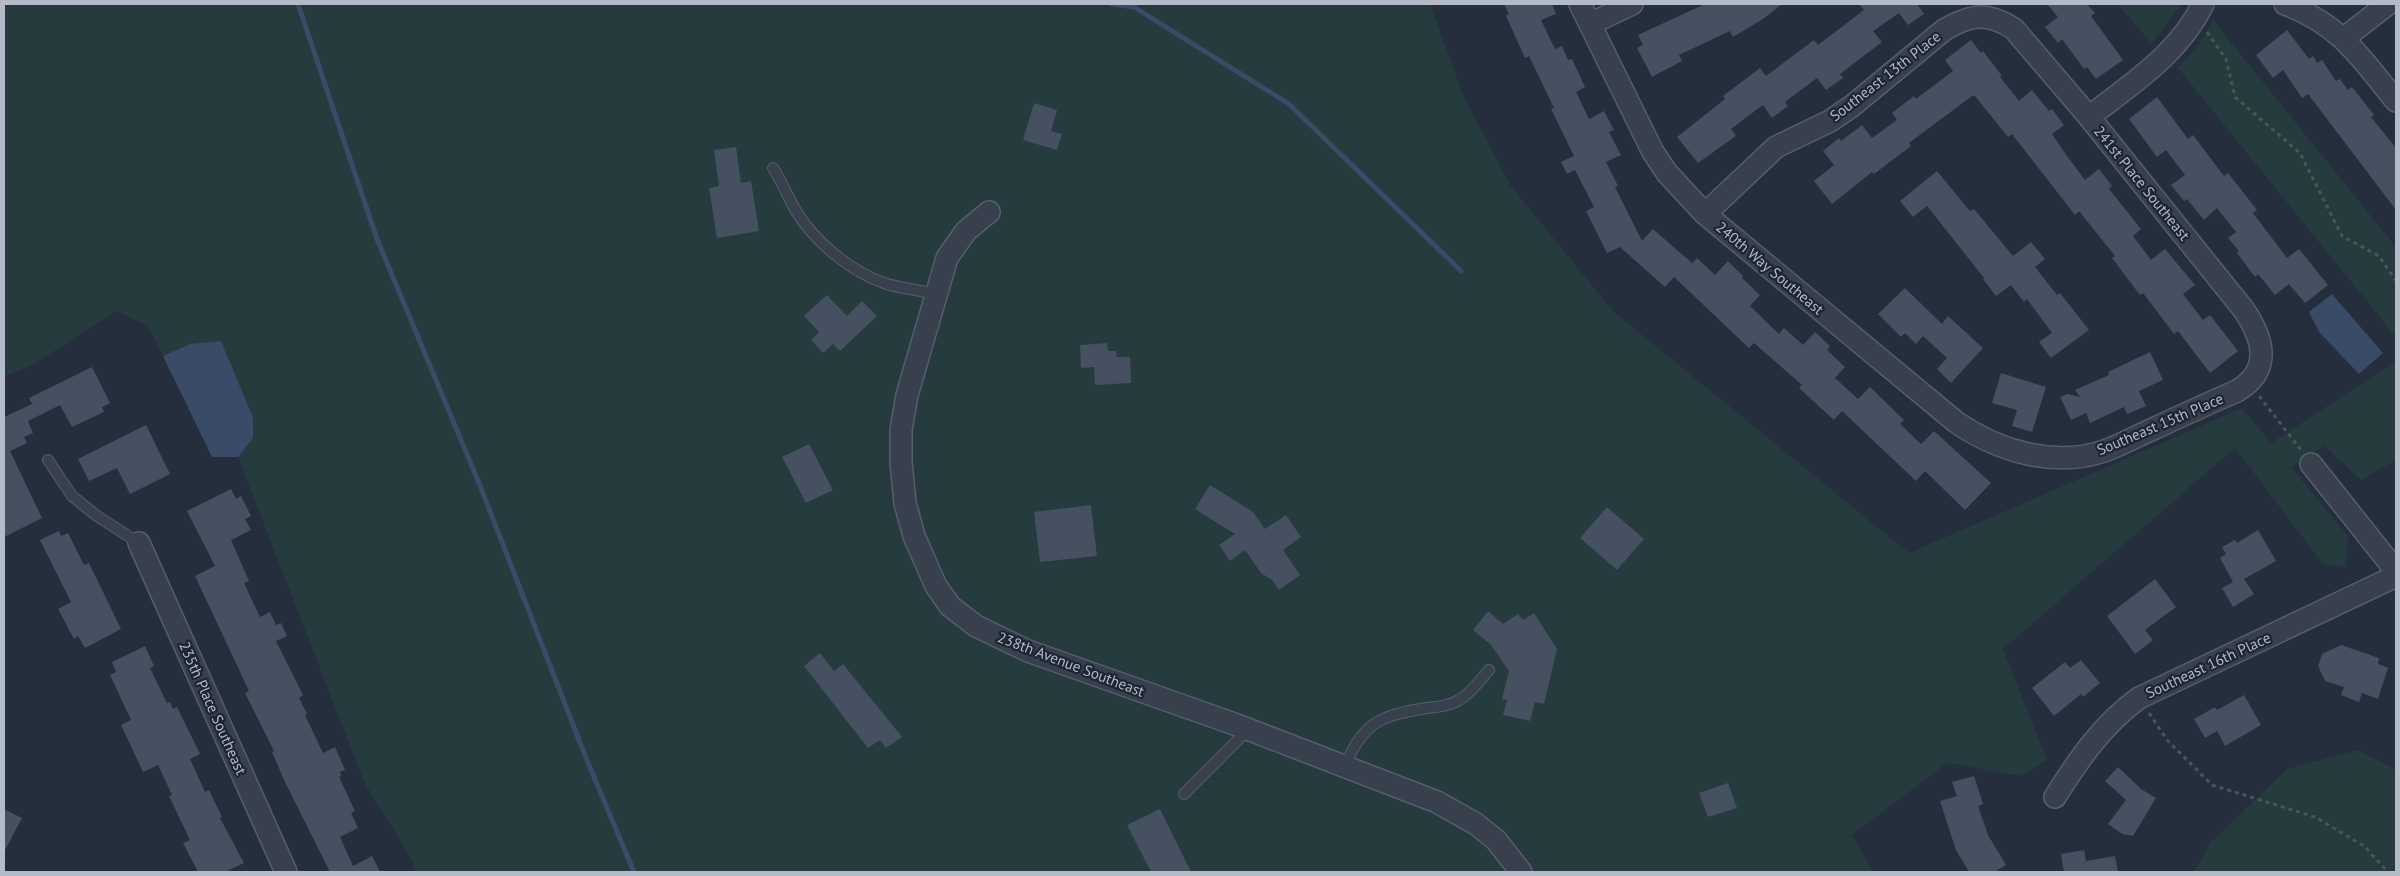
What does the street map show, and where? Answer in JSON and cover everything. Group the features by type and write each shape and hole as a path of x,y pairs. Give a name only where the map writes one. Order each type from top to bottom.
{"street":[{"name":"240th Way Southeast","path":"1580,4 1653,152 1667,173 1705,214 1956,422 1994,444 2038,456"},
{"path":"1590,24 1632,4"},
{"path":"2285,4 2304,11 2344,38 2396,101"},
{"path":"2344,38 2388,4"},
{"path":"2089,117 2157,64 2176,44 2200,10"},
{"name":"241st Place Southeast","path":"1974,17 1988,17 2002,21 2014,30 2089,117 2254,325 2260,340 2262,357 2258,371 2249,384"},
{"name":"Southeast 13th Place","path":"1705,214 1776,147 1845,110 1944,30 1959,21 1974,17"},
{"name":"238th Avenue Southeast","path":"989,212 966,231 955,244 947,258 907,395 901,430 901,462 905,503 914,536 936,586 950,606 976,626 1028,650 1249,730 1437,802 1476,824 1496,840 1521,872"},
{"name":"Southeast 15th Place","path":"2038,456 2063,457 2104,451 2249,384"},
{"path":"2311,464 2396,571"},
{"name":"235th Place Southeast","path":"139,543 286,872"},
{"name":"Southeast 16th Place","path":"2055,797 2079,759 2101,730 2139,698 2396,576"}],"lane":[{"path":"772,168 784,185 798,213 811,233 828,249 882,282 936,295"},
{"path":"48,460 72,496 97,516 139,543"},
{"path":"1345,766 1359,736 1370,726 1394,714 1447,705 1460,700 1489,670"},
{"path":"1184,794 1249,730"}],"path":[{"path":"2200,10 2226,59 2235,97 2300,153 2342,236 2379,256 2396,281"},
{"path":"2249,384 2311,464"},
{"path":"2139,698 2168,741 2212,785 2315,817 2364,846 2388,872"}],"green space":[{"path":"4,4 1430,4 1464,97 1510,185 1614,312 1909,553 2242,408 2271,443 2396,361 2396,460 2361,480 2324,446 2291,467 2348,536 2346,567 2323,564 2235,448 2003,649 2047,760 2021,776 1947,763 1852,835 1873,872 415,872 412,860 364,782 238,457 253,438 190,344 163,356 148,326 117,311 31,366 4,376"},
{"path":"2117,4 2182,4 2152,44"},
{"path":"2213,20 2396,247 2396,337 2178,68 2198,46"},
{"path":"2358,750 2396,770 2396,872 2194,872 2210,843 2287,769"}],"water":[{"path":"2332,294 2383,353 2359,374 2319,332 2309,312"},
{"path":"221,341 253,418 253,438 238,457 212,457 163,356 190,344"}],"building":[{"path":"1504,4 1552,4 1556,14 1541,20 1555,49 1562,46 1568,60 1572,59 1585,87 1576,92 1589,119 1604,111 1614,130 1609,132 1621,155 1606,162 1618,186 1615,187 1642,241 1653,229 1692,263 1697,258 1715,275 1728,261 1760,295 1750,306 1779,334 1784,328 1803,345 1815,332 1830,346 1827,350 1845,367 1835,378 1858,399 1870,387 1904,420 1900,424 1921,444 1934,431 1991,483 1965,510 1925,471 1916,481 1842,411 1834,420 1799,388 1802,385 1754,343 1749,348 1674,277 1665,287 1620,247 1607,253 1586,211 1594,207 1575,170 1567,174 1561,162 1574,156 1551,109 1554,108 1529,56 1525,58 1506,16 1509,14"},
{"path":"1705,4 1782,4 1763,19 1733,37 1730,31 1679,55 1682,61 1652,77 1637,48 1643,45 1638,35"},
{"path":"1859,4 1917,4 1924,14 1908,25 1899,13 1873,31 1882,42 1840,74 1843,78 1826,90 1817,78 1785,102 1788,106 1772,118 1763,105 1731,129 1736,136 1698,163 1677,137 1725,99 1723,96 1760,68 1766,76 1814,40 1818,45 1864,10"},
{"path":"2047,4 2087,4 2095,13 2091,16 2123,60 2096,79 2087,67 2084,69 2062,39 2058,43 2045,27 2058,17"},
{"path":"2287,30 2309,59 2313,56 2317,63 2322,60 2336,81 2340,79 2348,90 2352,87 2374,115 2371,117 2396,148 2396,210 2308,94 2302,98 2283,70 2273,78 2256,55"},
{"path":"1971,40 1981,53 1983,51 2019,101 2032,90 2049,111 2052,109 2064,125 2052,134 2085,180 2099,169 2112,186 2109,189 2141,229 2133,236 2151,260 2165,249 2195,285 2183,294 2203,320 2210,315 2238,351 2210,373 2178,331 2174,334 2143,293 2140,295 2112,258 2115,256 2079,211 2075,215 2012,134 2008,137 1975,96 1972,96 1909,143 1911,146 1874,174 1872,172 1832,204 1814,181 1834,165 1823,151 1839,138 1841,141 1862,125 1872,138 1897,120 1892,113 1914,96 1916,99 1953,71 1945,60"},
{"path":"2157,97 2188,139 2193,135 2224,176 2228,173 2257,210 2253,213 2287,258 2299,249 2328,285 2305,303 2289,284 2275,295 2258,274 2255,277 2237,253 2239,251 2228,238 2236,232 2217,208 2204,220 2187,199 2184,201 2171,185 2185,175 2166,150 2157,157 2129,119"},
{"path":"1034,103 1057,110 1051,131 1062,134 1057,150 1023,140"},
{"path":"736,147 741,183 751,181 759,231 717,238 709,188 719,186 714,150"},
{"path":"1937,171 1970,211 1974,209 2013,256 2031,242 2045,259 2035,267 2057,295 2060,293 2089,330 2051,358 2039,342 2052,333 2027,299 2024,302 2011,285 1996,296 1927,206 1913,217 1900,201"},
{"path":"1905,288 1942,324 1948,316 1983,348 1951,383 1937,369 1947,358 1923,336 1916,344 1905,333 1901,337 1878,314"},
{"path":"827,295 847,316 862,301 877,316 840,351 833,344 823,353 811,340 819,332 804,316"},
{"path":"1107,343 1108,351 1116,351 1117,357 1130,357 1131,383 1095,385 1094,367 1081,368 1080,345"},
{"path":"2150,352 2163,380 2139,391 2146,406 2127,414 2124,407 2090,423 2086,413 2071,420 2060,397 2068,394 2080,397 2075,390 2109,375 2108,372"},
{"path":"92,367 110,403 102,407 104,412 72,427 60,405 28,421 33,433 24,437 27,443 10,451 42,518 4,537 4,417 32,404 29,398"},
{"path":"2001,373 2046,387 2032,432 2012,426 2017,410 1992,403"},
{"path":"146,425 170,474 130,494 117,468 89,481 78,459"},
{"path":"809,444 833,490 806,503 782,457"},
{"path":"1210,485 1253,512 1265,529 1286,515 1301,537 1283,550 1300,575 1279,590 1272,580 1261,573 1245,550 1230,561 1219,545 1235,534 1195,509"},
{"path":"231,489 236,499 241,496 251,516 245,519 251,530 231,540 249,581 244,583 260,617 270,612 276,625 281,623 287,636 276,641 303,695 299,698 307,714 305,715 323,753 335,747 345,770 340,772 341,776 339,777 355,811 351,813 358,828 340,837 353,866 372,856 380,872 330,872 285,782 272,752 274,751 245,693 249,691 195,576 215,566 187,511"},
{"path":"1091,505 1097,556 1040,562 1034,512"},
{"path":"1607,507 1644,539 1617,570 1580,538"},
{"path":"2258,530 2276,561 2244,579 2254,594 2233,607 2222,588 2233,582 2220,558 2226,554 2222,547 2235,540 2237,543"},
{"path":"59,531 61,536 68,533 84,565 89,563 121,629 85,648 78,636 74,639 58,609 71,602 40,540"},
{"path":"2155,579 2176,607 2145,630 2153,640 2135,654 2107,616"},
{"path":"1488,611 1503,624 1518,614 1523,620 1534,613 1557,649 1544,704 1535,702 1530,721 1503,715 1507,700 1502,699 1509,671 1491,645 1473,630"},
{"path":"2341,645 2379,658 2378,664 2388,668 2378,699 2362,693 2359,702 2341,695 2344,687 2325,681 2318,666 2322,654"},
{"path":"145,646 154,666 150,668 167,703 170,702 173,709 177,707 200,754 190,759 205,792 209,790 222,817 220,818 244,863 225,872 198,872 183,843 190,840 169,796 172,795 158,765 143,772 121,725 131,720 110,675 116,672 112,662"},
{"path":"820,653 834,671 843,664 902,737 886,748 880,740 868,748 804,666"},
{"path":"2081,660 2100,683 2083,697 2081,694 2054,716 2032,688 2065,662 2070,668"},
{"path":"2244,695 2261,725 2225,746 2217,731 2205,738 2194,719 2215,707 2217,710"},
{"path":"2118,767 2141,789 2156,798 2133,836 2122,834 2108,824 2126,800 2105,781"},
{"path":"1974,776 1983,804 1978,806 1988,835 2006,865 1994,872 1969,872 1956,850 1940,801 1957,796 1952,782"},
{"path":"1728,783 1737,808 1708,817 1699,793"},
{"path":"4,809 22,818 4,852"},
{"path":"1160,809 1191,872 1151,872 1127,825"},
{"path":"2084,850 2086,861 2115,856 2118,872 2064,872 2061,854"}],"waterway":[{"path":"298,4 377,239 479,483 586,758 634,872"},
{"path":"1112,4 1134,7 1289,104 1461,271"}]}
